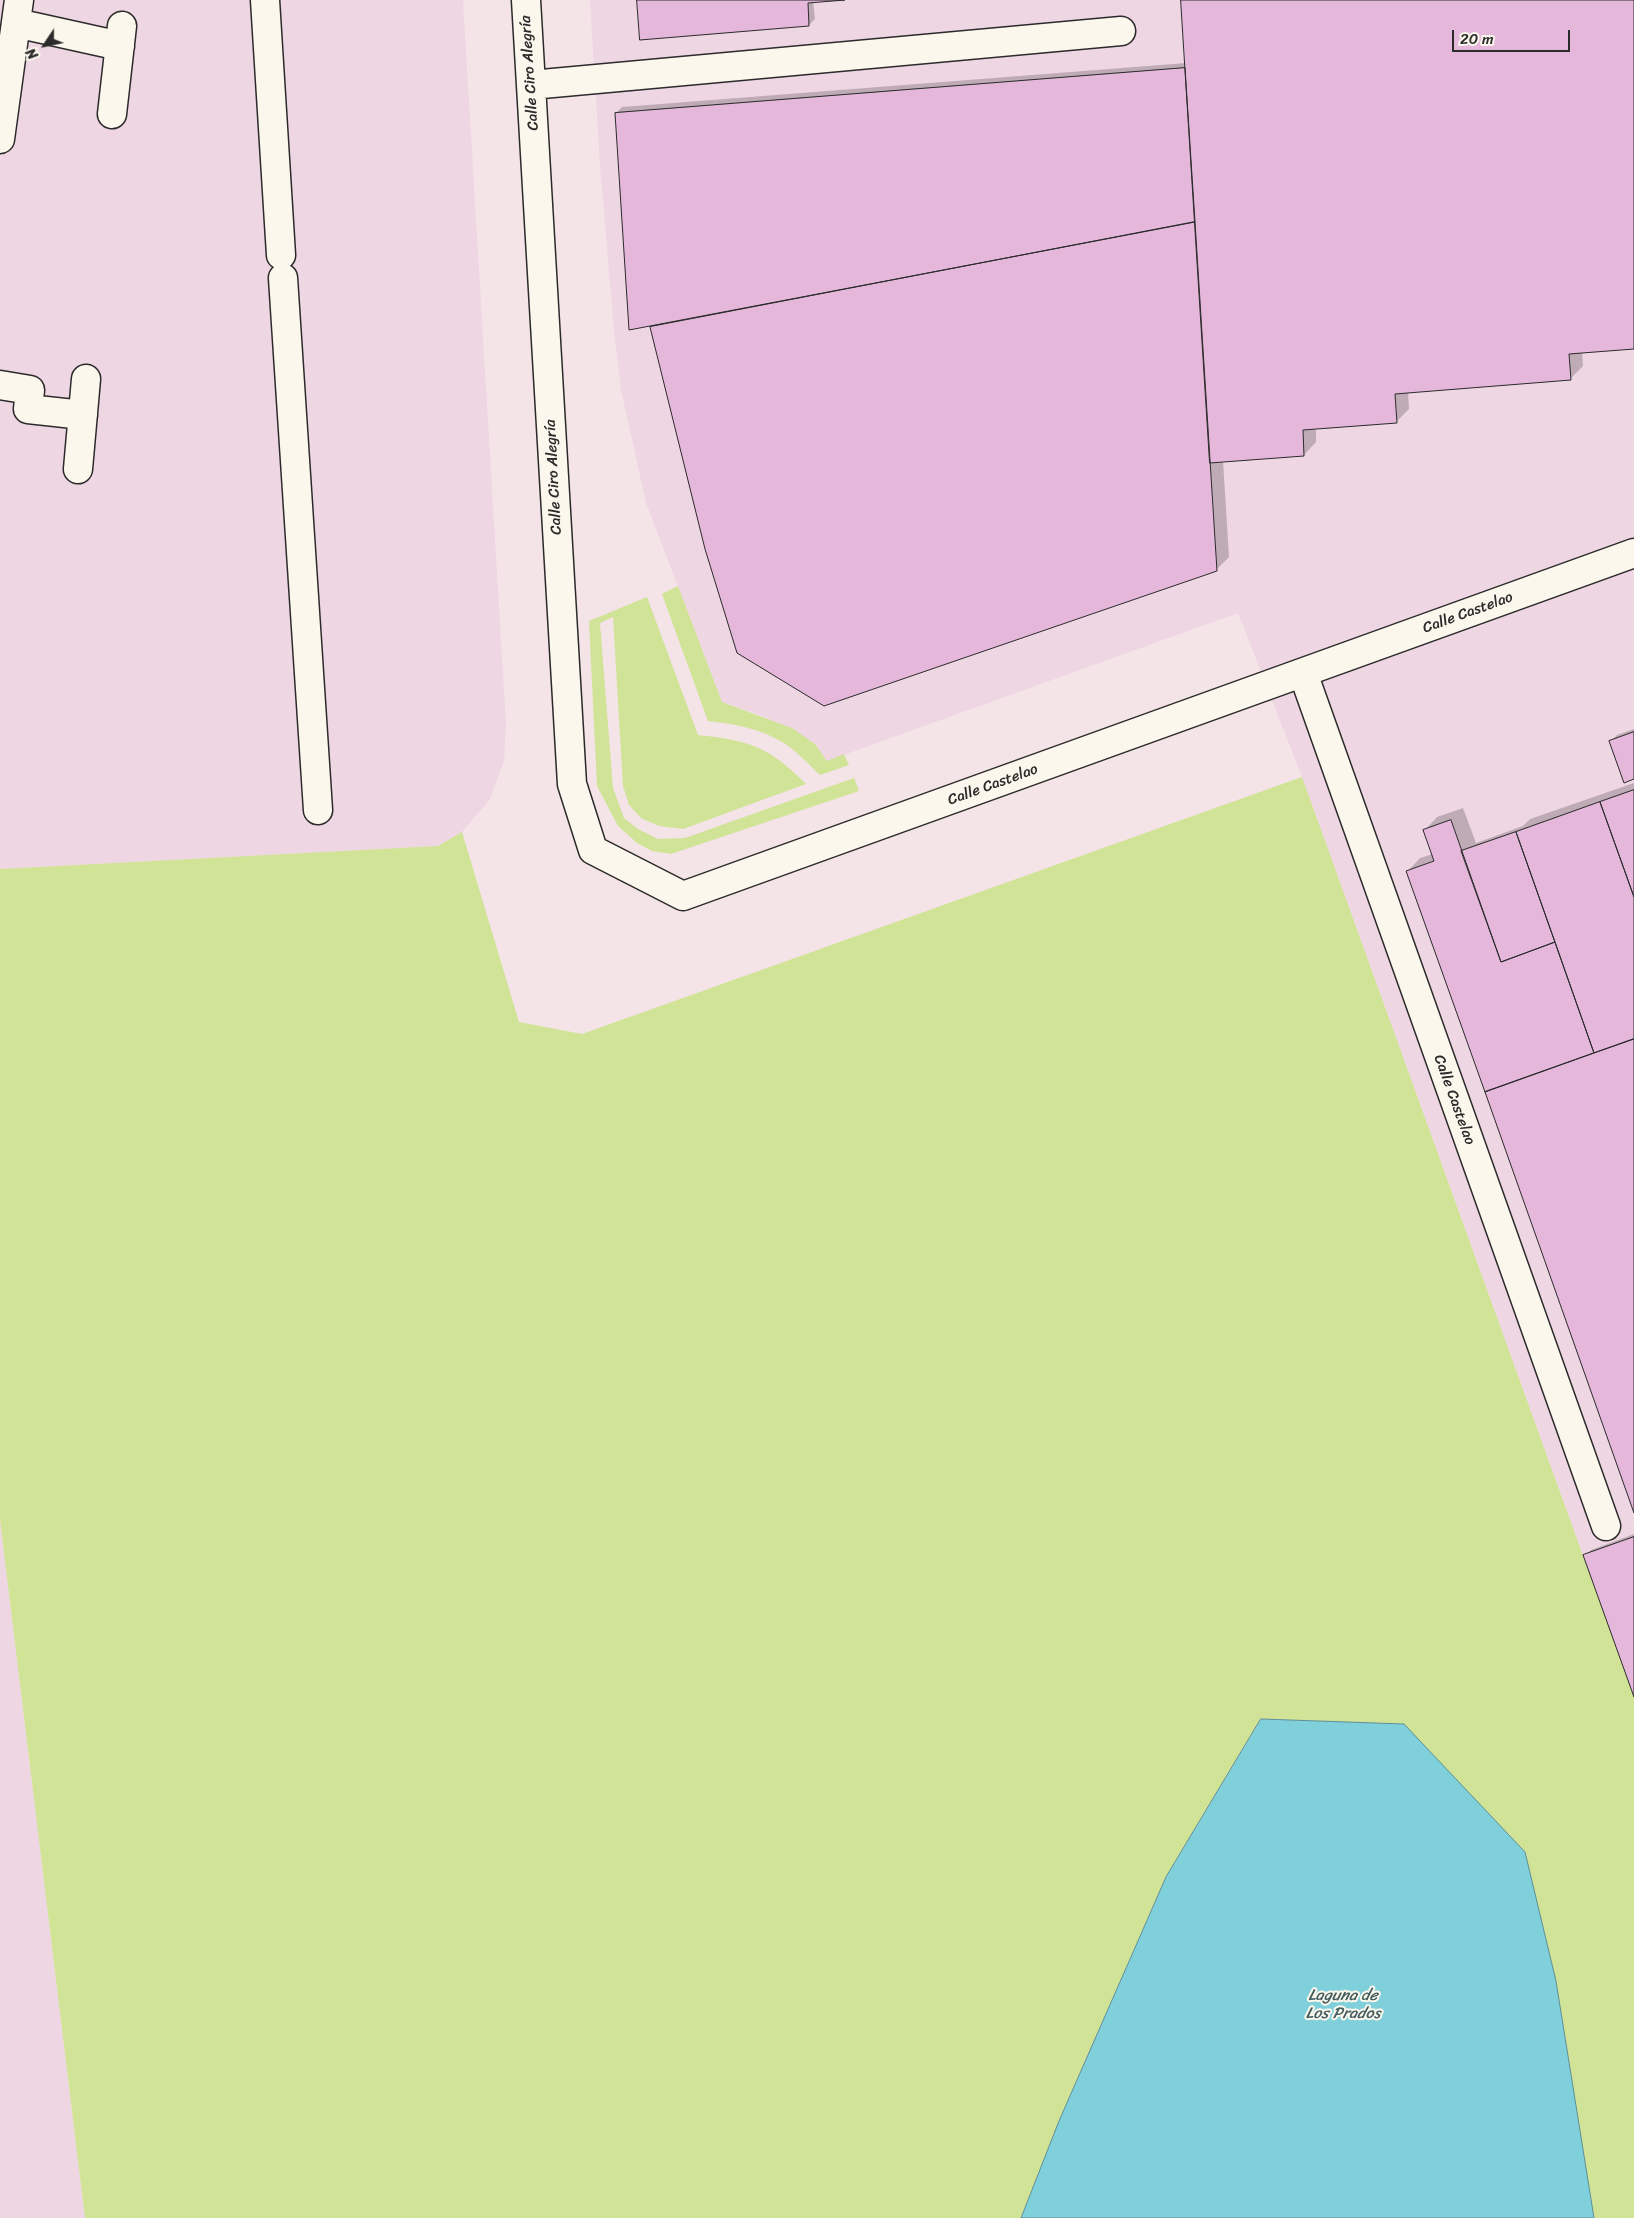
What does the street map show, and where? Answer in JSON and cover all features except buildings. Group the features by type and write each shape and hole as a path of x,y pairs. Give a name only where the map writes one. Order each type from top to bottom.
{"street":[{"path":"265,0 318,810"},
{"name":"Calle Ciro Alegría","path":"526,0 572,784 593,850 683,896"},
{"path":"0,139 18,11 121,36 112,114"},
{"path":"531,85 1120,31"},
{"path":"78,470 86,379"},
{"path":"0,385 30,390 28,409 83,415"},
{"name":"Calle Castelao","path":"683,896 1634,553"},
{"name":"Calle Castelao","path":"1303,673 1606,1526"}],"shaded area":[{"path":"0,0 463,0 506,724 504,761 490,799 462,832 439,846 0,869"},
{"path":"590,0 1634,0 1634,1697 1302,777 1238,613 827,761 815,744 760,715 722,702 646,503 621,390 600,166"},
{"path":"0,1520 85,2218 0,2218"}],"green space":[{"path":"678,586 722,702 792,728 815,744 827,761 844,754 849,765 820,775 802,757 773,737 746,727 708,721 662,594"},
{"path":"647,597 698,735 745,743 757,748 781,761 806,784 683,829 659,826 641,818 629,805 623,786 613,617 600,623 613,788 624,818 638,829 658,839 685,838 854,778 859,791 671,854 652,851 637,843 618,826 597,786 589,621"},
{"path":"1302,777 1634,1697 1634,2218 1594,2218 1556,1981 1404,1724 1261,1719 1166,1877 1059,2121 1021,2218 85,2218 0,1520 0,869 438,846 462,832 519,1022 582,1034"}],"water":[{"name":"Laguna de Los Prados","path":"1261,1719 1404,1724 1525,1852 1556,1981 1594,2218 1021,2218 1059,2121 1166,1877"}]}
